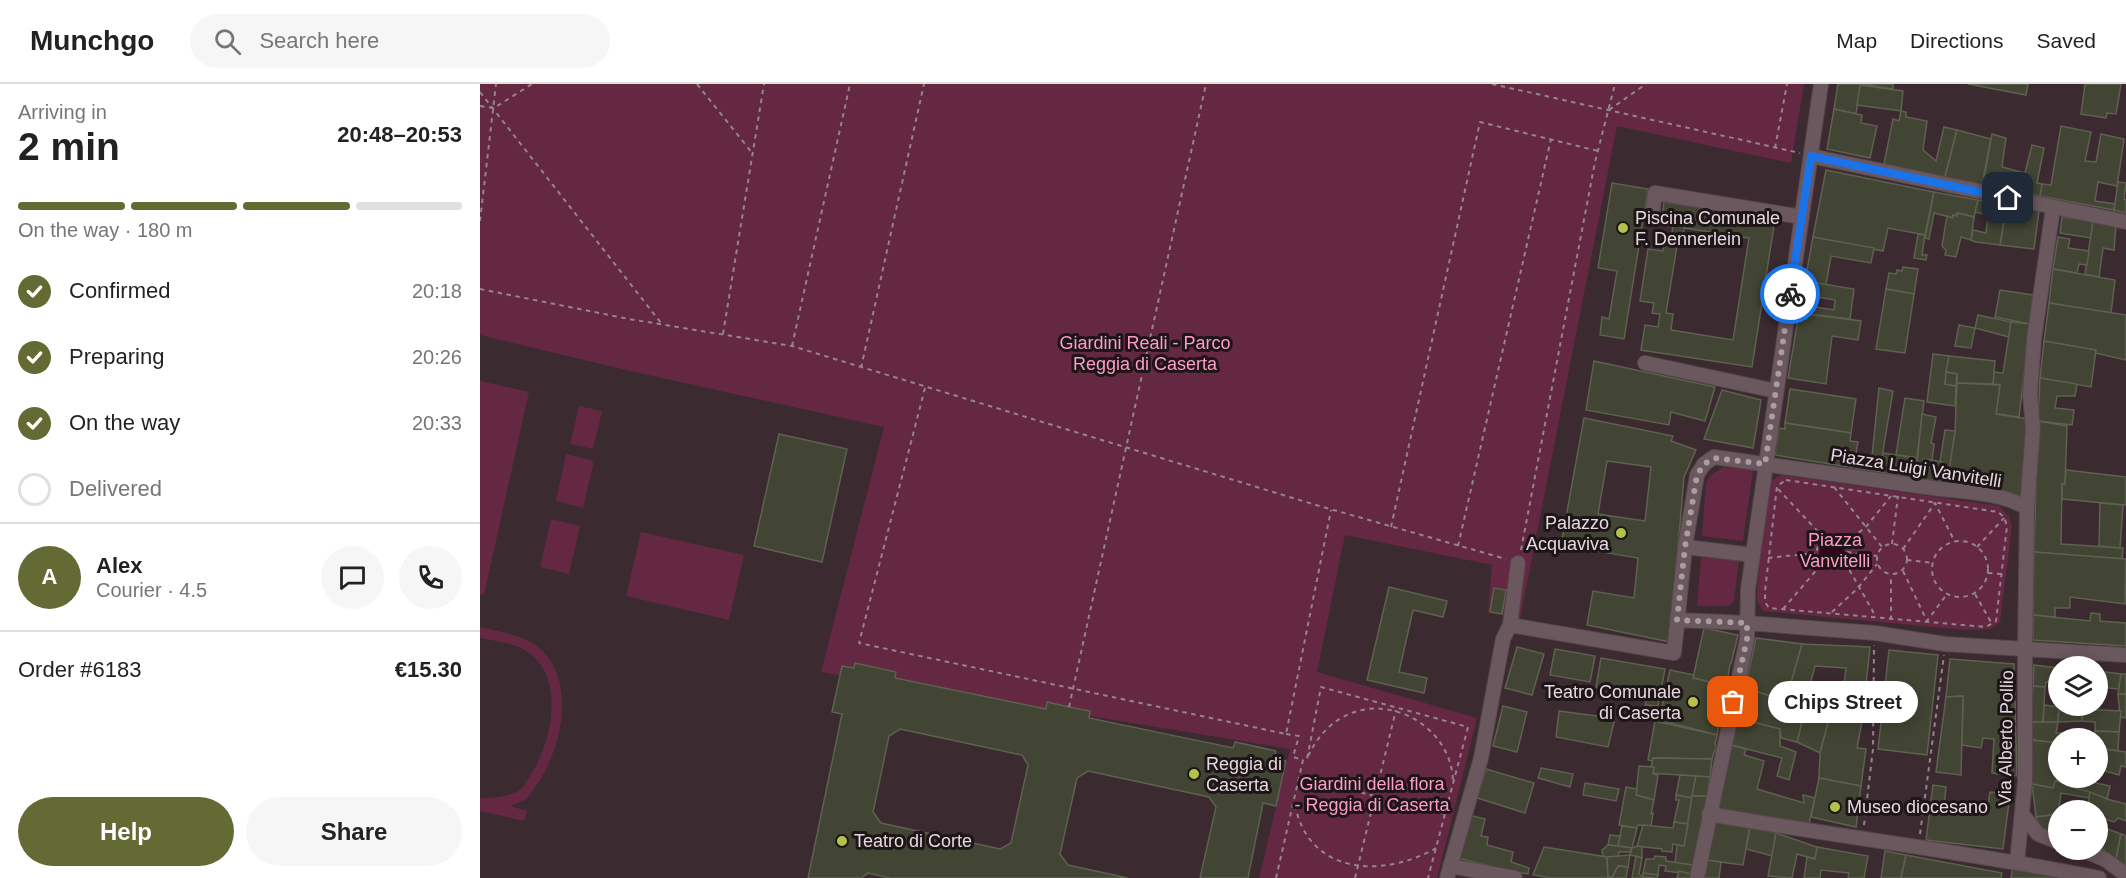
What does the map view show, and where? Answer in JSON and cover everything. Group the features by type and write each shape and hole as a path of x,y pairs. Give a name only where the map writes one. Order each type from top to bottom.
{"street":[{"path":"1697,878 1752,623 1748,589 1821,84"},
{"path":"1811,156 2126,222"},
{"path":"1653,214 1655,194 1802,218"},
{"path":"2025,649 2027,508 2033,428 2030,395 2034,339 2053,208"},
{"path":"1645,363 1776,391"},
{"name":"Piazza Luigi Vanvitelli","path":"1677,620 1685,547 1697,475 1704,464 1714,458 1996,497 2027,508"},
{"path":"1685,547 1753,555"},
{"path":"1515,878 1449,872 1481,758 1503,639 1510,626 1518,563"},
{"path":"1510,626 1674,653 1677,620 1752,623 1875,633 1945,644 2126,655"},
{"name":"Via Alberto Pollio","path":"2017,862 2025,782 2025,649"},
{"path":"1709,814 1862,840 2017,862 2099,878"},
{"path":"2022,821 2038,834 2048,838"},
{"path":"2106,860 2126,875"}],"path":[{"path":"480,221 496,84"},
{"path":"480,106 494,108 532,84"},
{"path":"697,84 753,154"},
{"path":"723,334 764,84"},
{"path":"792,346 850,84"},
{"path":"861,369 924,84"},
{"path":"1069,707 1206,84"},
{"path":"1492,84 1811,156"},
{"path":"480,289 792,346 861,369 1331,510 1518,563 1598,151 1615,84"},
{"path":"1609,110 1646,84"},
{"path":"1774,148 1787,84"},
{"path":"480,92 662,324"},
{"path":"1391,527 1480,122 1598,151"},
{"path":"1458,546 1551,139"},
{"path":"480,167 486,168"},
{"path":"925,388 859,644 1299,736 1293,757 1305,759"},
{"path":"1786,480 1998,512 2004,517 2007,526 1996,621 1986,627 1769,608 1765,602 1777,488 1781,482 1786,480"},
{"path":"1834,487 1882,548"},
{"path":"1777,488 1825,539"},
{"path":"1844,543 1865,528 1891,496"},
{"path":"1892,544 1898,497"},
{"path":"1935,503 1955,542"},
{"path":"1903,549 1935,503"},
{"path":"1286,734 1331,510"},
{"path":"1977,547 2004,517"},
{"path":"1845,562 1830,570 1820,566 1815,553 1818,545 1825,539 1839,538 1844,543 1847,552 1845,562 1858,588 1877,617"},
{"path":"1961,541 1977,547 1983,553 1988,567 1984,583 1980,589 1970,595 1961,597 1947,594 1935,581 1933,563 1942,548 1961,541"},
{"path":"1903,571 1891,575 1880,570 1877,556 1882,548 1892,544 1903,549 1907,560 1903,571 1927,621"},
{"path":"1847,552 1877,556"},
{"path":"1768,558 1815,553"},
{"path":"1907,560 1933,563"},
{"path":"1831,614 1858,588 1877,564"},
{"path":"1783,609 1820,566"},
{"path":"1988,573 2001,574"},
{"path":"1891,575 1891,619"},
{"path":"1927,621 1947,594"},
{"path":"1975,594 1992,624"},
{"path":"1862,840 1873,749 1875,633"},
{"path":"1918,847 1945,644"},
{"path":"1276,878 1321,687 1468,727 1428,878"},
{"path":"1305,759 1327,728 1342,717 1378,708 1396,709 1424,724 1436,735 1451,763 1453,789"},
{"path":"1355,878 1396,709"},
{"path":"1300,777 1446,814"},
{"path":"1294,802 1307,837 1324,855 1339,865"},
{"path":"1423,860 1436,848"},
{"path":"1351,870 1365,873"}],"green space":[{"name":"Giardini Reali - Parco Reggia di Caserta","path":"480,84 1804,84 1791,163 1617,126 1520,619 1488,612 1492,565 1345,535 1317,672 1477,718 1437,878 1259,878 1290,749 821,672 884,427 480,335"},
{"path":"480,381 529,392 484,595 480,594"},
{"path":"579,406 602,411 593,449 570,444"},
{"path":"566,454 594,461 583,508 556,501"},
{"path":"1723,467 1753,470 1743,541 1702,536 1706,483 1710,476"},
{"name":"Piazza Vanvitelli","path":"1782,475 1999,506 2009,516 2012,526 2000,622 1991,629 1965,630 1763,611 1757,601 1757,589 1767,494 1771,480"},
{"path":"551,519 580,526 569,574 540,567"},
{"path":"641,532 744,555 729,620 626,596"},
{"path":"1701,557 1739,561 1734,601 1729,606 1697,606"},
{"path":"480,627 519,637 544,652 557,674 561,689 562,706 558,739 546,770 530,795 523,801 510,806 527,811 524,821 480,811 480,798 501,797 520,790 536,765 548,732 551,714 548,679 540,664 528,652 511,644 480,638"}],"shaded area":[{"path":"1832,540 1841,544 1845,553 1841,562 1832,566 1823,562 1819,553 1823,544"}],"building":[{"path":"1838,84 1861,84 1856,114 1834,109"},
{"path":"1861,84 1893,84 1893,89"},
{"path":"1968,84 2028,84 2026,95"},
{"path":"2085,84 2121,84 2116,114 2107,113 2106,118 2081,114"},
{"path":"1860,85 1903,91 1901,111 1857,105"},
{"path":"1834,109 1862,115 1861,123 1877,126 1870,158 1827,149"},
{"path":"1901,111 1906,112 1906,117 1927,121 1923,150 1936,161 1944,127 1957,130 1945,177 1884,164 1893,119 1899,121"},
{"path":"2061,126 2091,132 2085,161 2096,162 2101,134 2124,139 2117,186 2098,182 2095,201 2115,204 2114,210 2040,196 2042,184 2051,185"},
{"path":"1957,130 1991,139 1982,185 1945,177"},
{"path":"1992,134 2006,138 2002,167 2025,173 2032,145 2044,148 2037,183 2042,184 2040,196 1989,185 1990,179 1984,177"},
{"path":"1826,170 1934,192 1925,235 1888,228 1883,251 1813,237"},
{"path":"2118,182 2126,183 2124,199 2126,200 2126,213 2114,210"},
{"name":"Piscina Comunale F. Dennerlein","path":"1612,183 1648,189 1624,339 1600,335 1602,317 1609,319 1617,271 1598,268"},
{"path":"1934,192 1978,200 1974,217 1957,213 1957,216 1953,215 1953,218 1934,213 1929,239 1925,238"},
{"path":"1978,200 2007,205 2004,219 1975,212"},
{"path":"1664,202 1775,219 1752,367 1641,350 1645,325 1658,327 1660,314 1652,313 1654,303 1640,301 1648,249 1663,251 1665,237 1671,238 1673,227 1661,225","holes":["1684,228 1749,238 1733,340 1671,330 1673,314 1666,313 1678,240 1683,241"]},
{"path":"2007,205 2039,211 2034,249 2000,245"},
{"path":"1957,213 1974,217 1971,240 1961,237 1956,257 1945,255 1946,250 1942,246 1947,216 1953,218 1953,215 1957,216"},
{"path":"1988,215 2004,219 2000,245 1971,240 1973,230 1986,233"},
{"path":"2062,217 2093,221 2091,238 2060,233"},
{"path":"2093,221 2116,225 2114,250 2103,248 2099,277 2085,274"},
{"path":"1918,234 1925,235 1922,255 1927,255 1926,260 1914,258"},
{"path":"1813,237 1874,248 1871,263 1831,256 1826,285 1805,281"},
{"path":"2058,237 2070,239 2068,248 2089,251 2087,265 2079,264 2077,273 2053,269"},
{"path":"1903,267 1918,269 1914,294 1886,289 1889,273 1896,274 1897,270 1902,271"},
{"path":"2053,269 2115,280 2111,313 2049,303"},
{"path":"1805,281 1854,289 1850,319 1799,313","holes":["1817,297 1835,300 1834,310 1815,307"]},
{"path":"1886,289 1914,294 1905,353 1876,349"},
{"path":"2000,290 2033,295 2030,324 1995,317"},
{"path":"2049,303 2126,315 2126,360 2095,353 2096,350 2044,341"},
{"path":"1799,313 1861,321 1858,340 1832,336 1826,384 1788,378"},
{"path":"1978,315 2011,322 2009,337 1975,328"},
{"path":"2011,322 2030,324 2019,417 1996,414 2000,385 1993,384 1994,372 2003,373"},
{"path":"1959,325 1975,328 1971,348 1955,346"},
{"path":"2044,341 2096,350 2091,387 2040,378"},
{"path":"1933,354 1949,356 1945,384 1956,386 1955,406 1927,402"},
{"path":"1949,356 1995,361 1993,384 1957,383 1957,374 1946,372"},
{"path":"1594,361 1715,387 1705,421 1671,412 1669,425 1586,410"},
{"path":"1946,372 1957,374 1956,386 1945,384"},
{"path":"2040,378 2077,384 2075,396 2057,396 2055,408 2074,410 2072,425 2038,421"},
{"path":"1957,383 2000,385 1996,414 2028,419 2023,498 1947,482 1955,431"},
{"path":"1879,388 1893,391 1882,457 1872,456"},
{"path":"1790,389 1856,399 1851,433 1785,423"},
{"path":"1722,390 1761,400 1753,448 1704,439"},
{"path":"1905,398 1924,401 1917,458 1896,455"},
{"path":"1922,414 1936,417 1931,443 1934,444 1932,460 1923,459 1922,464 1917,462"},
{"name":"Palazzo Acquaviva","path":"1584,418 1673,436 1671,441 1696,450 1684,477 1670,642 1587,625 1593,591 1634,598 1638,558 1561,545","holes":["1607,461 1651,467 1645,521 1598,514"]},
{"path":"2038,421 2067,426 2065,484 2062,484 2061,544 2123,548 2122,559 2034,552"},
{"path":"1785,423 1851,433 1850,441 1858,442 1856,453 1882,457 1879,472 1775,455 1779,428 1785,429"},
{"path":"1945,430 1955,431 1949,471 1941,470 1942,462 1940,462"},
{"path":"779,434 847,449 822,562 754,546"},
{"path":"1883,453 1917,458 1917,462 1922,464 1920,479 1879,472"},
{"path":"1932,460 1942,462 1941,470 1931,468"},
{"path":"1922,466 1949,471 1947,482 1920,479"},
{"path":"2066,470 2126,477 2126,505 2062,499 2062,484 2065,484"},
{"path":"1976,472 1992,474 1989,490 1973,488"},
{"path":"2100,503 2123,505 2120,548 2099,546"},
{"path":"2034,552 2126,559 2125,604 2070,597 2070,608 2055,608 2055,617 2033,615"},
{"path":"1389,587 1447,601 1443,617 1413,610 1399,672 1427,678 1424,693 1367,680"},
{"path":"1494,588 1506,590 1502,614 1490,612"},
{"path":"2091,613 2100,614 2100,621 2126,623 2126,646 2033,640 2033,615 2090,621"},
{"path":"1704,628 1738,635 1727,684 1693,678"},
{"path":"1756,638 1802,644 1786,701 1745,688"},
{"path":"1802,644 1870,647 1862,722 1829,719 1820,753 1797,742 1806,705 1786,701","holes":["1815,666 1846,668 1842,699 1808,692"]},
{"path":"1517,647 1544,654 1532,695 1505,688"},
{"path":"1555,649 1595,656 1590,682 1550,675"},
{"path":"1889,650 1938,655 1927,755 1878,749"},
{"path":"1601,658 1665,669 1658,706 1645,705 1647,695 1596,687"},
{"path":"1950,659 2014,664 2017,776 1992,773 1994,739 1983,738 1981,748 1962,745 1963,696 1946,697"},
{"name":"Reggia di Caserta","path":"855,663 896,672 895,678 1046,709 1047,702 1090,711 1089,718 1233,748 1235,742 1276,751 1274,758 1286,761 1276,806 1263,803 1248,878 1200,878 1216,807 1209,797 1088,771 1077,778 1060,854 1068,865 1128,878 890,878 868,873 861,878 808,878 842,714 832,712 842,666 854,668","holes":["900,729 1022,755 1028,765 1011,843 1000,849 881,823 873,812 889,736"]},
{"path":"2034,665 2048,667 2048,682 2045,687 2033,686"},
{"name":"Teatro Comunale di Caserta","path":"1670,670 1694,675 1693,678 1727,684 1717,735 1659,720"},
{"path":"2108,672 2121,674 2119,689 2108,688"},
{"path":"2121,674 2126,674 2126,694 2118,694"},
{"path":"2033,686 2045,687 2043,723 2031,722"},
{"path":"1745,688 1806,705 1797,742 1781,738 1780,729 1737,718"},
{"path":"2118,694 2126,694 2126,718 2120,717"},
{"path":"1963,696 1961,775 1936,772 1946,697"},
{"path":"2044,705 2048,706 2048,716 2058,716 2058,722 2043,723"},
{"path":"1503,706 1527,712 1517,752 1493,746"},
{"path":"2108,710 2121,711 2119,732 2108,732 2108,728 2095,728 2095,722 2082,721 2082,716 2108,716"},
{"path":"1559,711 1597,716 1614,722 1608,747 1556,737"},
{"path":"2058,716 2082,716 2082,721 2058,722"},
{"path":"1737,718 1780,729 1780,746 1796,752 1789,780 1777,776 1782,758 1731,745"},
{"path":"1829,719 1862,722 1857,748 1866,749 1861,786 1819,778 1820,753"},
{"path":"1655,721 1717,735 1715,744 1717,748 1712,759 1653,758 1653,761 1648,760"},
{"path":"2031,722 2058,722 2057,728 2048,728 2048,742 2031,740"},
{"path":"2108,732 2119,732 2118,751 2108,750"},
{"path":"2031,740 2048,742 2048,787 2032,784"},
{"path":"1731,745 1746,749 1744,755 1764,761 1757,789 1804,803 1803,795 1815,798 1808,828 1714,811"},
{"path":"2108,750 2126,752 2126,767 2121,766 2119,775 2108,772"},
{"path":"1653,758 1712,759 1710,777 1650,773"},
{"path":"1639,766 1654,767 1653,774 1658,775 1654,800 1636,795"},
{"path":"1541,768 1573,774 1570,787 1538,778"},
{"path":"1486,769 1534,783 1525,813 1477,798"},
{"path":"1680,775 1696,776 1692,798 1676,795"},
{"path":"1696,776 1710,777 1707,796 1692,796"},
{"name":"Museo diocesano","path":"1819,778 1861,786 1856,827 1811,817"},
{"path":"1585,783 1619,789 1616,801 1583,795"},
{"path":"2032,784 2048,788 2074,788 2090,792 2089,798 2061,793 2060,800 2048,800 2048,815 2036,817"},
{"path":"1933,785 1946,787 1944,806 1987,811 1990,792 2010,794 2003,849 1926,840"},
{"path":"2110,786 2107,799 2090,794 2090,792 2074,788 2108,788"},
{"path":"1626,787 1637,789 1636,795 1654,800 1651,826 1638,825 1637,828 1619,825"},
{"path":"2090,792 2126,804 2126,821 2118,818 2114,822 2108,820 2108,800 2089,800"},
{"path":"1676,795 1692,798 1688,824 1674,822 1679,800 1676,800"},
{"path":"1692,796 1707,796 1693,865 1675,863 1677,845 1684,846"},
{"path":"1469,815 1485,819 1481,836 1488,837 1487,845 1513,852 1511,862 1529,868 1528,874 1458,858"},
{"path":"2048,816 2048,833 2041,831 2036,817"},
{"path":"1713,821 1750,827 1743,865 1706,860"},
{"path":"1674,822 1688,824 1684,846 1673,844 1672,852 1637,846 1643,825 1673,828"},
{"path":"1622,826 1637,828 1632,848 1618,846"},
{"path":"1750,827 1776,833 1773,856 1746,849"},
{"path":"2108,829 2121,834 2116,859 2110,861"},
{"path":"1776,833 1817,847 1815,859 1797,854 1792,878 1768,876"},
{"path":"2121,834 2126,836 2126,866 2116,859"},
{"path":"1610,835 1620,836 1618,846 1608,845"},
{"path":"1608,845 1632,848 1630,852 1619,852 1618,858 1603,857 1602,850"},
{"path":"1544,847 1607,857 1608,877 1612,878 1551,878 1533,875"},
{"path":"1642,847 1642,858 1630,855 1632,848"},
{"path":"1817,847 1868,856 1864,878 1848,878 1849,873 1821,870 1820,878 1804,878 1807,857 1815,859"},
{"path":"1885,851 1906,855 1901,878 1881,878"},
{"path":"1630,855 1628,867 1618,866 1612,877 1608,877 1607,857"},
{"path":"1906,855 2002,873 2001,878 1901,878"},
{"path":"1636,856 1642,858 1639,874 1645,878 1632,878"},
{"path":"1655,856 1666,857 1666,861 1693,865 1691,874 1665,871 1666,866 1659,865 1658,875 1643,873 1646,859 1654,859"},
{"path":"1706,860 1721,862 1719,878 1702,878"},
{"path":"2013,865 2073,878 2011,878"},
{"path":"1618,866 1628,867 1626,878 1612,878"},
{"path":"1679,871 1691,874 1690,878 1677,878"},
{"path":"1643,873 1658,875 1657,878 1643,877"}],"way so far":[{"path":"1733,702 1747,639 1747,623 1677,620 1685,547 1697,475 1704,464 1714,458 1765,464 1790,294"}],"place":[{"name":"Piscina Comunale F. Dennerlein","path":"1623,228"},
{"name":"Palazzo Acquaviva","path":"1621,533"},
{"name":"Teatro Comunale di Caserta","path":"1693,702"},
{"name":"Chips Street","path":"1733,702"},
{"name":"Reggia di Caserta","path":"1194,774"},
{"name":"Museo diocesano","path":"1835,807"},
{"name":"Teatro di Corte","path":"842,841"}],"route":[{"path":"1790,294 1811,156 2008,198"}],"park label":[{"name":"Giardini della flora - Reggia di Caserta","path":"1372,794"}]}
